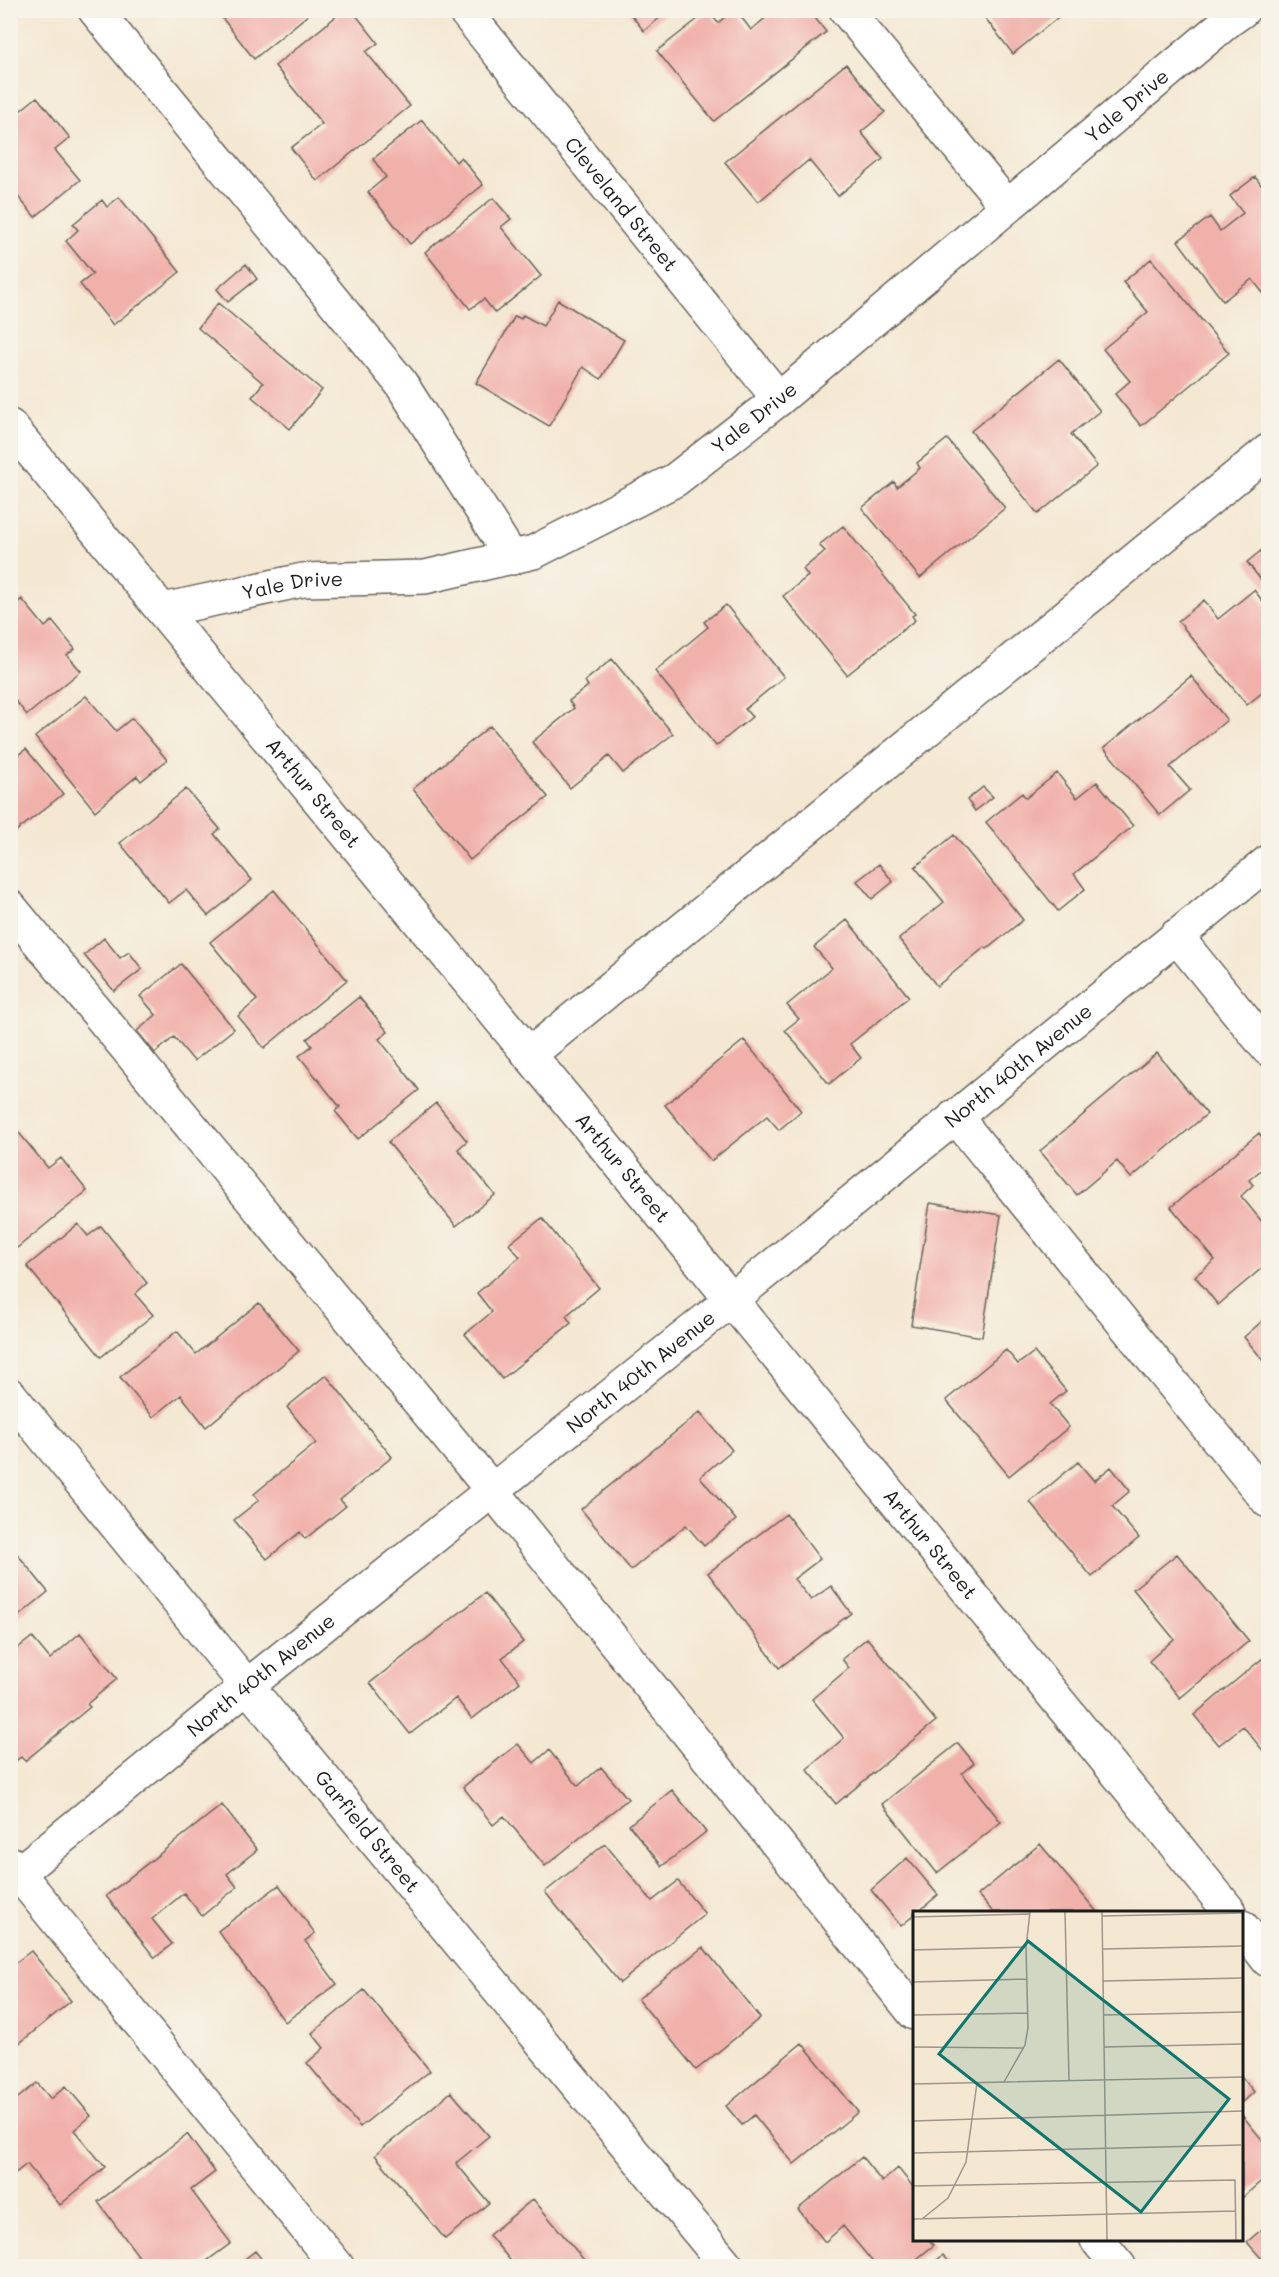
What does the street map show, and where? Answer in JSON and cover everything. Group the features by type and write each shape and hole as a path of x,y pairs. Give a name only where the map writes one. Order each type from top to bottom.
{"street":[{"path":"95,10 400,382 512,558"},
{"name":"Cleveland Street","path":"464,10 779,399"},
{"path":"846,10 1007,206"},
{"name":"Yale Drive","path":"163,610 303,580 425,577 512,558 534,552 675,480 779,399 1231,14"},
{"name":"Arthur Street","path":"10,426 731,1300 1229,1911"},
{"path":"529,1055 1269,451"},
{"name":"North 40th Avenue","path":"13,1872 731,1300 1269,862"},
{"path":"10,907 492,1490 913,2011"},
{"path":"1176,936 1269,1049"},
{"path":"955,1116 1269,1501"},
{"name":"Garfield Street","path":"10,1395 727,2266"},
{"path":"13,1872 337,2266"},
{"path":"1243,1928 1269,1960"},
{"path":"1098,2241 1119,2266"}],"building":[{"path":"216,10 314,10 254,59"},
{"path":"344,10 352,10 378,43 366,52 410,106 317,181 291,148 322,124 275,66"},
{"path":"627,10 669,10 644,31"},
{"path":"736,10 751,30 775,10 809,10 826,32 714,121 657,51 708,11 718,23"},
{"path":"979,10 1067,10 1013,54"},
{"path":"846,64 885,112 861,132 883,159 838,196 809,160 758,202 725,162"},
{"path":"37,97 70,138 55,150 80,180 35,217 10,187 10,119"},
{"path":"422,120 456,162 461,157 483,185 410,244 368,192 386,177 373,159"},
{"path":"1255,177 1268,194 1268,289 1263,293 1252,279 1223,301 1178,241 1210,217 1220,231 1243,213 1230,196"},
{"path":"119,197 180,272 113,325 80,284 93,274 66,241 78,230 73,224 102,200 107,207"},
{"path":"493,198 511,219 501,227 541,276 495,313 484,299 470,309 425,252"},
{"path":"1151,259 1229,353 1141,426 1115,394 1130,381 1103,349 1148,312 1123,282"},
{"path":"246,264 257,279 228,302 217,289"},
{"path":"558,300 624,340 601,379 583,367 549,426 476,383 515,316 521,319 523,315 543,326"},
{"path":"218,303 322,390 290,429 252,397 263,383 198,328"},
{"path":"1059,359 1100,411 1071,434 1097,466 1038,514 971,431"},
{"path":"947,439 1005,508 920,578 862,508 894,482 897,487 920,468 917,463"},
{"path":"843,526 915,614 912,616 915,620 847,675 783,596 808,576 803,569 825,551 819,545"},
{"path":"1268,545 1268,589 1247,562"},
{"path":"1254,590 1268,608 1268,688 1247,705 1178,621 1204,600 1218,619"},
{"path":"22,599 45,627 52,621 75,649 67,655 81,671 27,715 10,694 10,609"},
{"path":"726,605 784,677 745,709 752,717 716,746 655,671 708,627 704,622"},
{"path":"612,659 673,734 623,773 609,756 570,788 532,742 574,708 569,701 588,686 585,681"},
{"path":"1191,676 1227,720 1170,767 1190,790 1160,815 1104,748"},
{"path":"86,696 116,731 132,718 167,760 141,781 137,776 95,811 35,737"},
{"path":"490,726 548,797 470,860 413,789"},
{"path":"26,749 63,794 10,836 10,761"},
{"path":"1057,773 1077,798 1097,782 1133,826 1074,874 1085,889 1058,911 986,822 1022,793 1026,798"},
{"path":"983,787 993,797 975,811 967,800"},
{"path":"186,789 220,829 214,834 252,880 208,916 186,890 169,903 120,843"},
{"path":"954,835 1023,920 937,986 899,939 944,902 915,867"},
{"path":"879,864 893,882 872,899 857,881"},
{"path":"274,890 347,980 264,1048 238,1016 257,1000 210,942"},
{"path":"847,920 909,997 850,1044 861,1058 829,1084 785,1030 799,1019 787,1005 832,968 814,947"},
{"path":"104,938 120,958 129,952 142,969 114,991 84,955"},
{"path":"181,964 234,1029 194,1061 174,1037 155,1053 137,1031 156,1015 140,996"},
{"path":"359,997 388,1032 379,1039 419,1090 358,1139 335,1111 340,1107 299,1056 312,1046 307,1039"},
{"path":"744,1040 801,1111 779,1130 767,1116 711,1161 665,1105"},
{"path":"1157,1053 1207,1114 1131,1178 1117,1161 1077,1195 1040,1151"},
{"path":"436,1103 467,1141 458,1149 495,1195 456,1226 388,1142"},
{"path":"10,1122 48,1168 61,1158 87,1191 17,1248 10,1240"},
{"path":"1259,1133 1268,1145 1268,1164 1249,1180 1253,1185 1241,1196 1263,1223 1268,1219 1268,1263 1218,1305 1195,1276 1215,1260 1171,1207"},
{"path":"930,1203 1001,1215 982,1337 911,1325"},
{"path":"542,1218 599,1288 566,1316 571,1323 502,1379 465,1334 492,1312 477,1293 520,1257 509,1244"},
{"path":"78,1224 88,1236 101,1226 147,1283 135,1294 153,1315 101,1357 27,1266"},
{"path":"259,1303 299,1351 206,1427 181,1395 153,1417 120,1377 177,1331 196,1354"},
{"path":"1268,1316 1268,1366 1244,1337"},
{"path":"1006,1350 1018,1364 1034,1352 1066,1391 1050,1404 1069,1427 1009,1476 946,1400"},
{"path":"326,1375 392,1457 340,1500 346,1506 305,1539 300,1532 267,1559 234,1520 259,1500 254,1494 316,1443 287,1407"},
{"path":"700,1412 732,1450 700,1477 736,1520 704,1546 686,1525 631,1570 581,1509"},
{"path":"1078,1462 1094,1481 1111,1467 1130,1491 1112,1506 1139,1538 1092,1577 1030,1502"},
{"path":"786,1514 820,1559 794,1579 811,1600 831,1586 851,1613 779,1668 708,1573"},
{"path":"14,1550 48,1592 10,1623 10,1553"},
{"path":"1177,1554 1249,1641 1180,1698 1149,1661 1174,1639 1133,1589"},
{"path":"485,1593 523,1642 502,1658 520,1682 472,1719 456,1698 410,1734 370,1683"},
{"path":"80,1633 117,1679 87,1704 90,1707 25,1761 21,1757 10,1765 10,1654 32,1637 50,1659"},
{"path":"867,1638 936,1721 836,1804 807,1769 844,1738 812,1699 849,1668 842,1659"},
{"path":"1263,1658 1268,1664 1268,1757 1243,1726 1219,1745 1194,1715"},
{"path":"958,1743 974,1763 962,1773 1001,1822 937,1873 882,1804"},
{"path":"518,1744 534,1763 549,1750 578,1786 601,1767 628,1799 545,1866 504,1816 493,1825 463,1787"},
{"path":"672,1790 706,1832 662,1866 629,1825"},
{"path":"222,1805 257,1850 227,1874 237,1887 202,1916 184,1893 152,1919 172,1944 155,1958 106,1896"},
{"path":"605,1844 652,1901 678,1881 705,1914 620,1983 545,1892"},
{"path":"1040,1844 1096,1911 992,1911 978,1895"},
{"path":"907,1858 938,1895 919,1911 913,1911 913,1916 901,1926 871,1890"},
{"path":"279,1885 315,1933 305,1941 337,1984 285,2022 218,1931"},
{"path":"703,1947 760,2018 696,2070 638,1999"},
{"path":"31,1951 71,2001 10,2051 10,1967"},
{"path":"364,1990 430,2071 360,2127 307,2063 324,2048 312,2033"},
{"path":"802,2043 858,2112 794,2164 754,2115 742,2125 726,2106"},
{"path":"1243,2078 1254,2092 1243,2102"},
{"path":"37,2083 51,2099 66,2086 91,2116 74,2130 105,2167 60,2205 27,2164 14,2174 10,2170 10,2104"},
{"path":"451,2092 489,2136 456,2163 489,2203 445,2239 375,2155"},
{"path":"1243,2116 1268,2147 1268,2175 1243,2197"},
{"path":"187,2134 215,2172 191,2190 231,2243 200,2266 129,2266 140,2258 98,2202"},
{"path":"862,2157 882,2182 898,2168 913,2187 913,2241 930,2241 934,2245 908,2266 876,2266 843,2226 825,2242 798,2209"},
{"path":"533,2199 589,2266 515,2266 489,2235"},
{"path":"1268,2224 1268,2266 1247,2242"},
{"path":"255,2251 267,2266 236,2266"},
{"path":"943,2255 953,2266 930,2266"}]}
